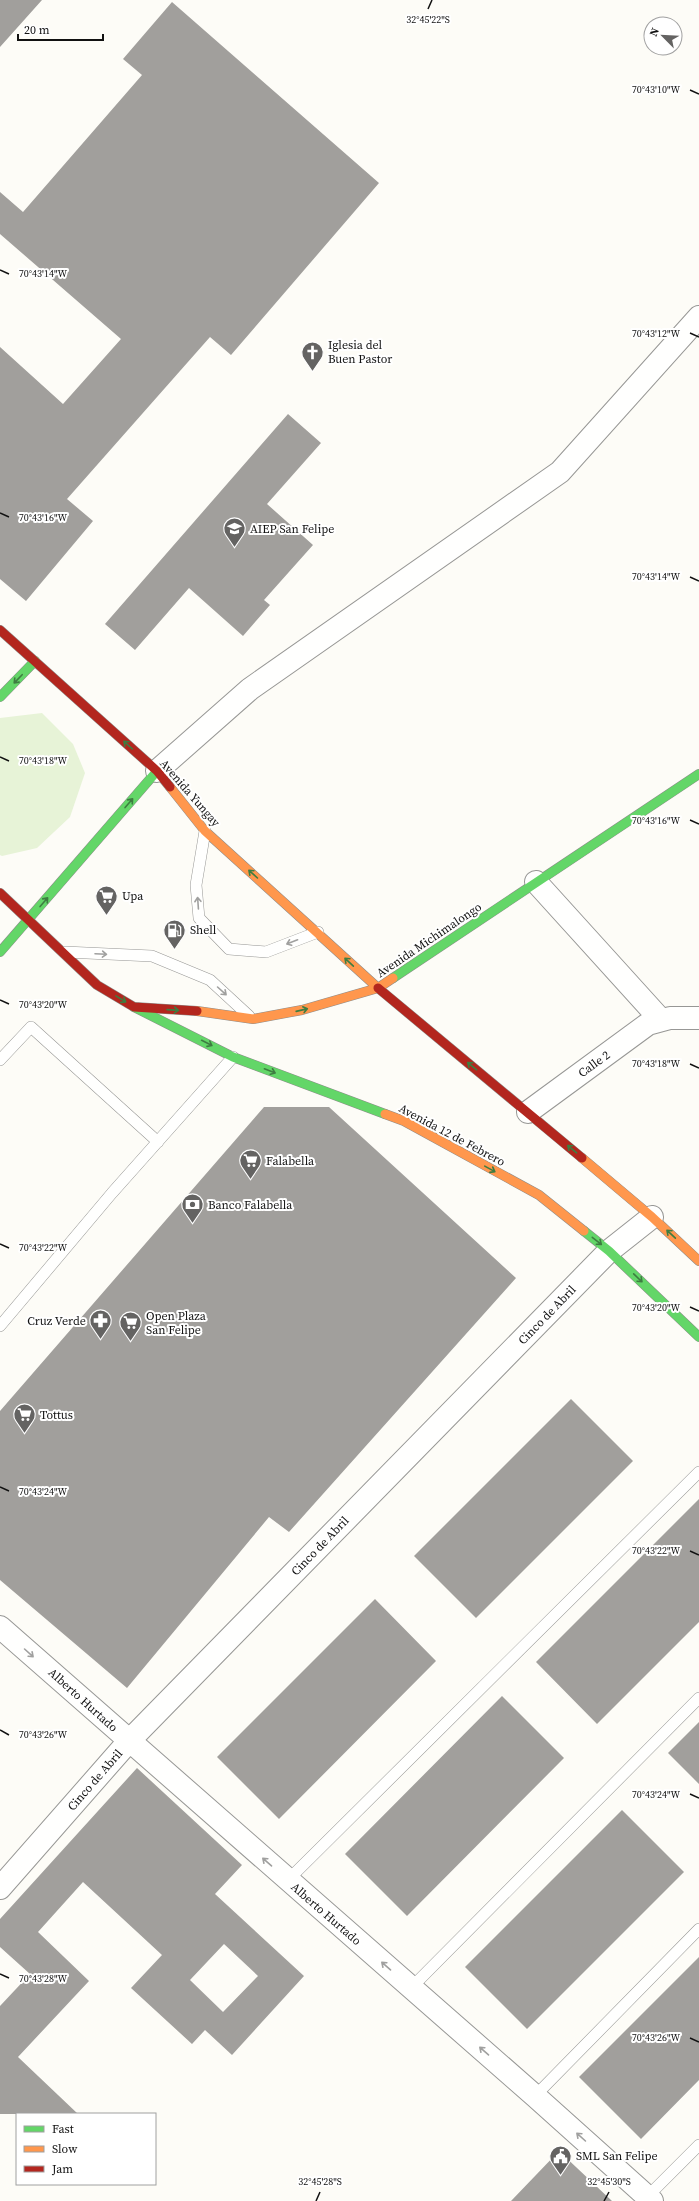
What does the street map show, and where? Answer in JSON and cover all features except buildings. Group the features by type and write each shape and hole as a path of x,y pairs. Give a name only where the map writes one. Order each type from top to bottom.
{"main road":[{"name":"Avenida Yungay","path":"0,630 157,771 205,831 378,988"},
{"path":"0,697 35,661"},
{"path":"0,952 157,771"},
{"name":"Avenida Michimalongo","path":"134,1007 197,1011 253,1019 302,1010 378,988 699,774"},
{"path":"0,893 97,984 134,1007"},
{"path":"378,988 652,1217 699,1261"},
{"name":"Avenida 12 de Febrero","path":"134,1007 233,1057 404,1121 538,1196 609,1251 699,1337"}],"street":[{"path":"157,771 250,689 560,472 699,317"},
{"path":"536,882 661,1020"},
{"name":"Calle 2","path":"528,1112 648,1024 661,1020 685,1017 699,1018"},
{"name":"Cinco de Abril","path":"2,1880 129,1742 609,1251 652,1217"},
{"name":"Alberto Hurtado","path":"0,1627 129,1742 535,2096 650,2199"}],"lane":[{"path":"205,831 196,885 199,918 229,949 266,952 318,932"},
{"path":"62,951 152,956 210,980 253,1019"},
{"path":"0,1060 31,1027 158,1142"},
{"path":"0,1326 112,1193 233,1057"},
{"path":"288,1880 699,1472"},
{"path":"411,1988 699,1698"},
{"path":"535,2096 699,1929"},
{"path":"650,2199 699,2145"}],"green space":[{"path":"42,713 73,744 85,773 70,817 37,848 2,856 0,855 0,718"}],"traffic: fast":[{"path":"0,697 35,661"},
{"path":"0,952 157,771"},
{"path":"393,978 699,774"},
{"path":"134,1007 233,1057 385,1114"},
{"path":"584,1231 609,1251 699,1337"}],"traffic: slow":[{"path":"170,787 205,831 378,988"},
{"path":"197,1011 253,1019 302,1010 378,988 393,978"},
{"path":"385,1114 404,1121 539,1195 584,1231"},
{"path":"582,1158 652,1217 699,1261"}],"traffic: jam":[{"path":"0,630 157,771 170,787"},
{"path":"0,893 97,985 134,1007 197,1011"},
{"path":"378,988 582,1158"}],"place":[{"name":"Iglesia del Buen Pastor","path":"312,372"},
{"name":"AIEP San Felipe","path":"235,548"},
{"name":"Upa","path":"106,916"},
{"name":"Shell","path":"175,950"},
{"name":"Falabella","path":"251,1180"},
{"name":"Banco Falabella","path":"192,1224"},
{"name":"Cruz Verde","path":"101,1340"},
{"name":"Open Plaza San Felipe","path":"130,1342"},
{"name":"Tottus","path":"25,1434"},
{"name":"SML San Felipe","path":"560,2176"}]}
